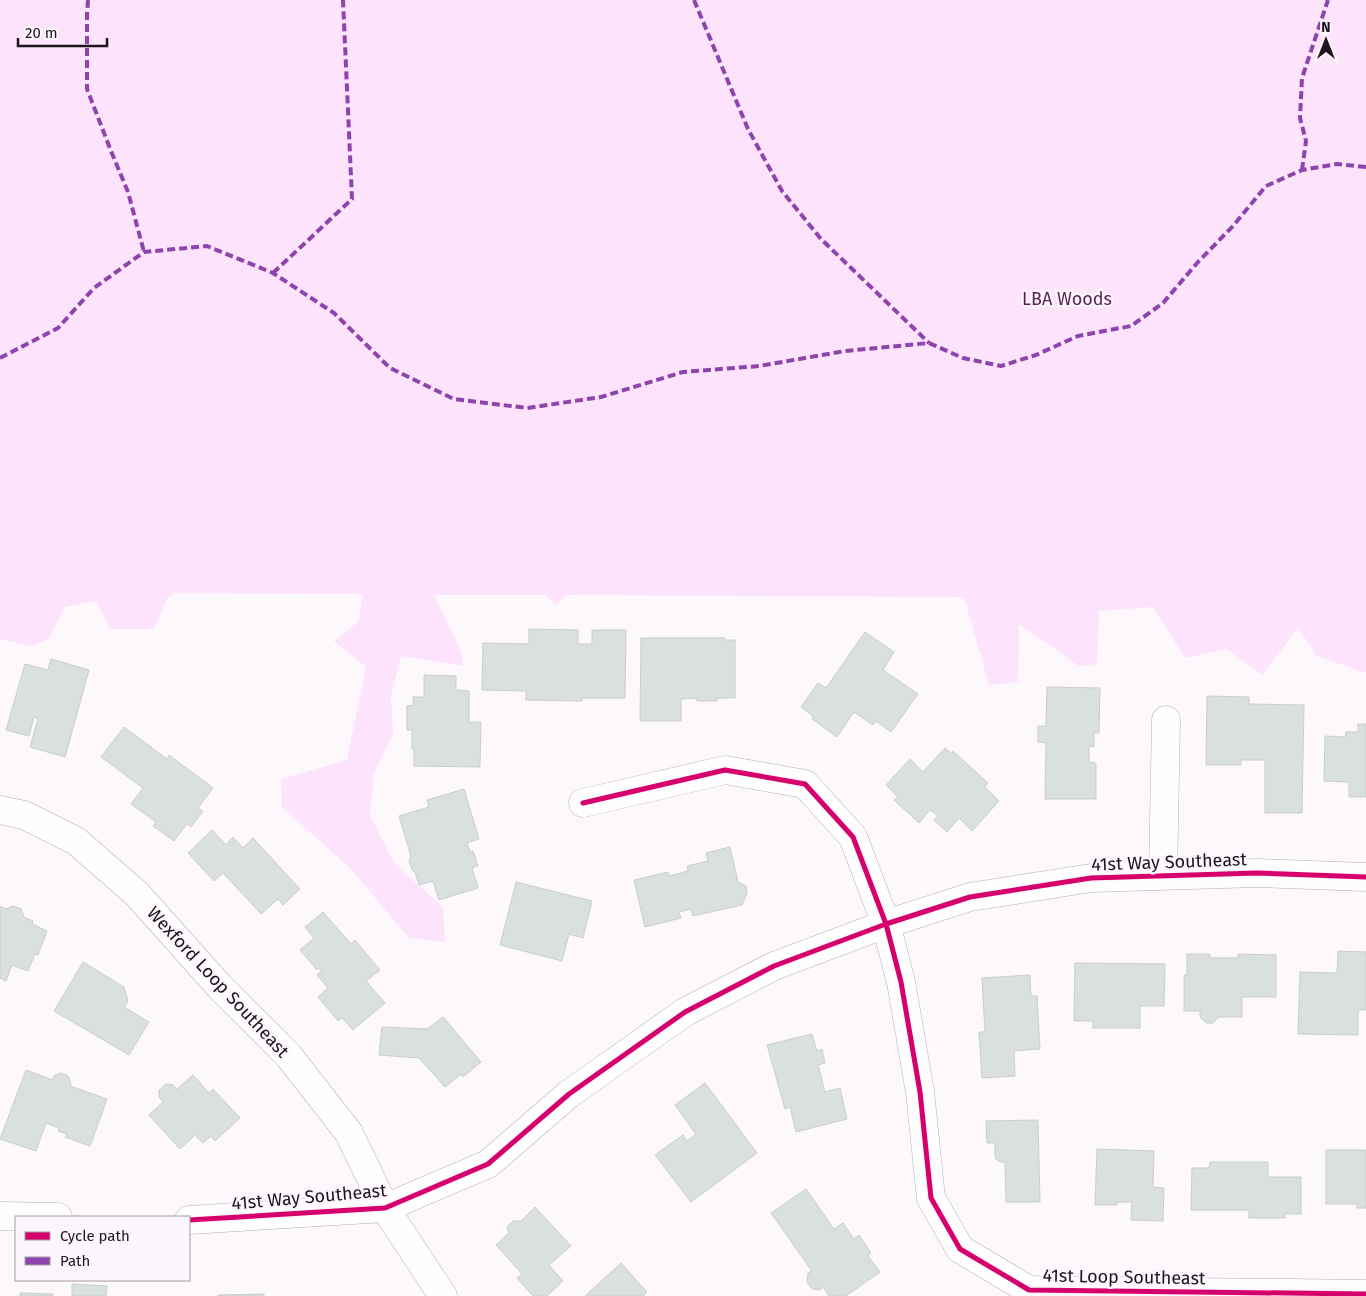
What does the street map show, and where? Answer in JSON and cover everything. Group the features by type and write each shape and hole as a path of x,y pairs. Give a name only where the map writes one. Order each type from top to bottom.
{"street":[{"path":"1163,875 1166,720"},
{"name":"41st Loop Southeast","path":"582,803 725,770 805,784 854,837 886,924 901,982 920,1092 931,1198 960,1249 1029,1290 1366,1294"},
{"name":"Wexford Loop Southeast","path":"0,810 24,815 76,841 137,894 219,986 288,1055 349,1133 385,1208"},
{"name":"41st Way Southeast","path":"190,1220 385,1208 488,1164 569,1094 685,1012 774,966 886,924 970,897 1092,878 1257,873 1366,877"},
{"name":"41st Way Southeast","path":"385,1208 443,1296"},
{"path":"0,1216 15,1216"}],"green space":[{"name":"LBA Woods","path":"0,0 1366,0 1366,673 1317,656 1298,628 1262,675 1227,649 1185,658 1153,607 1099,611 1097,664 1079,666 1019,624 1018,682 989,685 964,597 566,595 557,605 545,595 434,595 462,653 462,666 401,656 391,696 393,734 374,774 370,815 394,863 443,907 445,942 409,938 352,870 282,807 281,779 347,760 366,667 334,641 358,622 363,594 174,593 167,599 154,629 110,629 96,601 65,607 49,639 31,646 0,639"}],"building":[{"path":"529,629 578,630 578,644 592,644 592,630 626,630 625,698 582,698 582,701 526,700 526,691 482,690 483,643 529,644"},
{"path":"865,632 894,652 883,670 918,694 891,732 876,721 873,725 854,712 837,737 812,719 813,716 801,707 818,683 826,688"},
{"path":"641,638 725,638 725,640 735,640 735,698 717,698 717,701 697,701 697,698 681,699 681,721 640,721"},
{"path":"51,659 89,670 65,757 30,747 38,719 34,717 29,736 6,730 25,664 48,670"},
{"path":"424,675 456,676 456,690 469,691 469,722 481,722 480,767 414,766 412,730 407,730 407,706 413,705 413,697 424,697"},
{"path":"1047,687 1100,688 1099,733 1094,733 1094,747 1089,746 1089,762 1096,763 1096,799 1045,799 1046,743 1038,742 1038,726 1046,726"},
{"path":"1207,696 1249,697 1249,704 1304,705 1302,813 1265,813 1265,760 1241,760 1241,765 1206,765"},
{"path":"1358,724 1366,724 1366,797 1349,797 1349,782 1324,781 1325,736 1345,737 1346,732 1358,732"},
{"path":"124,727 167,759 169,755 213,788 198,808 203,811 191,827 187,824 174,841 153,826 156,822 131,804 143,788 101,757"},
{"path":"945,748 952,754 953,751 988,783 985,787 999,801 972,831 959,818 947,832 934,820 938,816 930,810 919,823 894,800 898,797 886,785 910,759 923,772"},
{"path":"464,789 479,839 467,843 470,852 473,851 478,866 472,868 478,888 439,900 433,881 419,885 409,861 411,856 399,816 429,807 427,800"},
{"path":"212,830 226,845 233,837 243,848 253,838 300,889 283,905 278,899 261,914 223,873 214,881 188,853"},
{"path":"730,847 738,882 746,886 747,893 742,905 693,916 691,909 679,912 681,918 645,927 634,880 668,872 669,876 688,871 687,866 708,861 706,853"},
{"path":"516,882 592,901 583,938 569,934 562,961 500,945"},
{"path":"0,906 6,909 13,906 21,909 24,917 33,921 32,924 47,931 38,955 35,954 28,971 12,965 6,981 0,978"},
{"path":"323,912 351,944 355,940 380,970 366,981 385,1003 353,1030 342,1018 338,1021 318,997 328,988 317,975 321,971 319,968 317,970 300,950 314,938 305,927"},
{"path":"1338,951 1366,952 1366,1010 1358,1010 1358,1035 1298,1034 1300,972 1337,973"},
{"path":"1187,954 1210,954 1210,958 1238,958 1238,954 1276,955 1276,997 1242,997 1242,1017 1218,1017 1213,1023 1206,1023 1200,1017 1200,1011 1184,1011 1184,975 1187,975"},
{"path":"83,962 124,987 128,1001 124,1007 149,1022 129,1055 54,1011"},
{"path":"1075,963 1165,964 1164,1006 1140,1006 1140,1028 1093,1028 1093,1021 1074,1021"},
{"path":"1030,975 1031,996 1037,996 1040,1049 1014,1051 1015,1076 982,1078 979,1032 985,1032 982,978"},
{"path":"443,1017 481,1062 463,1077 461,1074 445,1087 419,1058 379,1055 382,1027 427,1029"},
{"path":"812,1034 817,1051 822,1049 825,1063 818,1065 825,1092 840,1088 847,1119 796,1132 790,1107 785,1109 767,1045"},
{"path":"26,1070 53,1080 54,1076 61,1073 68,1076 71,1083 70,1086 107,1099 90,1146 65,1137 67,1134 58,1131 59,1128 46,1123 36,1151 0,1139"},
{"path":"193,1075 209,1093 213,1089 240,1118 215,1141 211,1136 203,1143 195,1135 180,1149 149,1115 163,1102 159,1097 159,1090 166,1084 173,1085 177,1089"},
{"path":"705,1083 757,1153 691,1202 655,1155 683,1135 687,1141 696,1134 675,1105"},
{"path":"1038,1120 1040,1202 1006,1202 1005,1162 1000,1162 995,1158 995,1143 987,1143 986,1121"},
{"path":"1097,1149 1154,1151 1153,1187 1164,1188 1163,1221 1131,1220 1132,1202 1117,1202 1117,1205 1095,1205"},
{"path":"1326,1150 1366,1150 1366,1208 1357,1208 1357,1204 1326,1204"},
{"path":"1210,1162 1268,1162 1268,1177 1301,1177 1301,1214 1285,1214 1285,1218 1249,1218 1249,1210 1191,1210 1192,1168 1209,1168"},
{"path":"806,1189 834,1229 843,1223 854,1239 859,1235 871,1253 868,1256 880,1272 846,1296 829,1296 823,1287 820,1290 812,1289 807,1282 808,1273 812,1271 771,1213"},
{"path":"535,1207 571,1246 549,1265 563,1281 547,1296 533,1296 517,1278 522,1274 496,1245 509,1233 507,1227 513,1221 521,1221"},
{"path":"621,1263 647,1292 643,1296 585,1296"},
{"path":"72,1284 107,1286 106,1296 72,1296"},
{"path":"20,1293 53,1294 53,1296 20,1296"},
{"path":"264,1294 264,1296 218,1296 218,1295"}],"marked path":[{"path":"88,0 87,89 128,192 144,252"},
{"path":"273,273 352,199 343,0"},
{"path":"694,0 748,129 782,191 821,239 929,343"},
{"path":"1302,170 1306,141 1300,118 1302,78 1328,0"},
{"path":"0,358 58,328 94,288 144,252 207,246 273,273 334,313 390,368 454,399 527,408 601,397 683,372 759,366 845,351 929,343 963,358 1001,366 1036,355 1078,336 1131,326 1163,303 1198,262 1233,226 1266,186 1302,170 1337,164 1366,167"}],"cycle path":[{"path":"583,803 725,770 805,784 853,837 886,924 901,982 920,1092 931,1198 960,1249 1029,1290 1366,1294"},
{"path":"190,1220 385,1208 488,1164 569,1094 685,1012 774,966 886,924 970,897 1091,878 1257,873 1366,877"}]}
